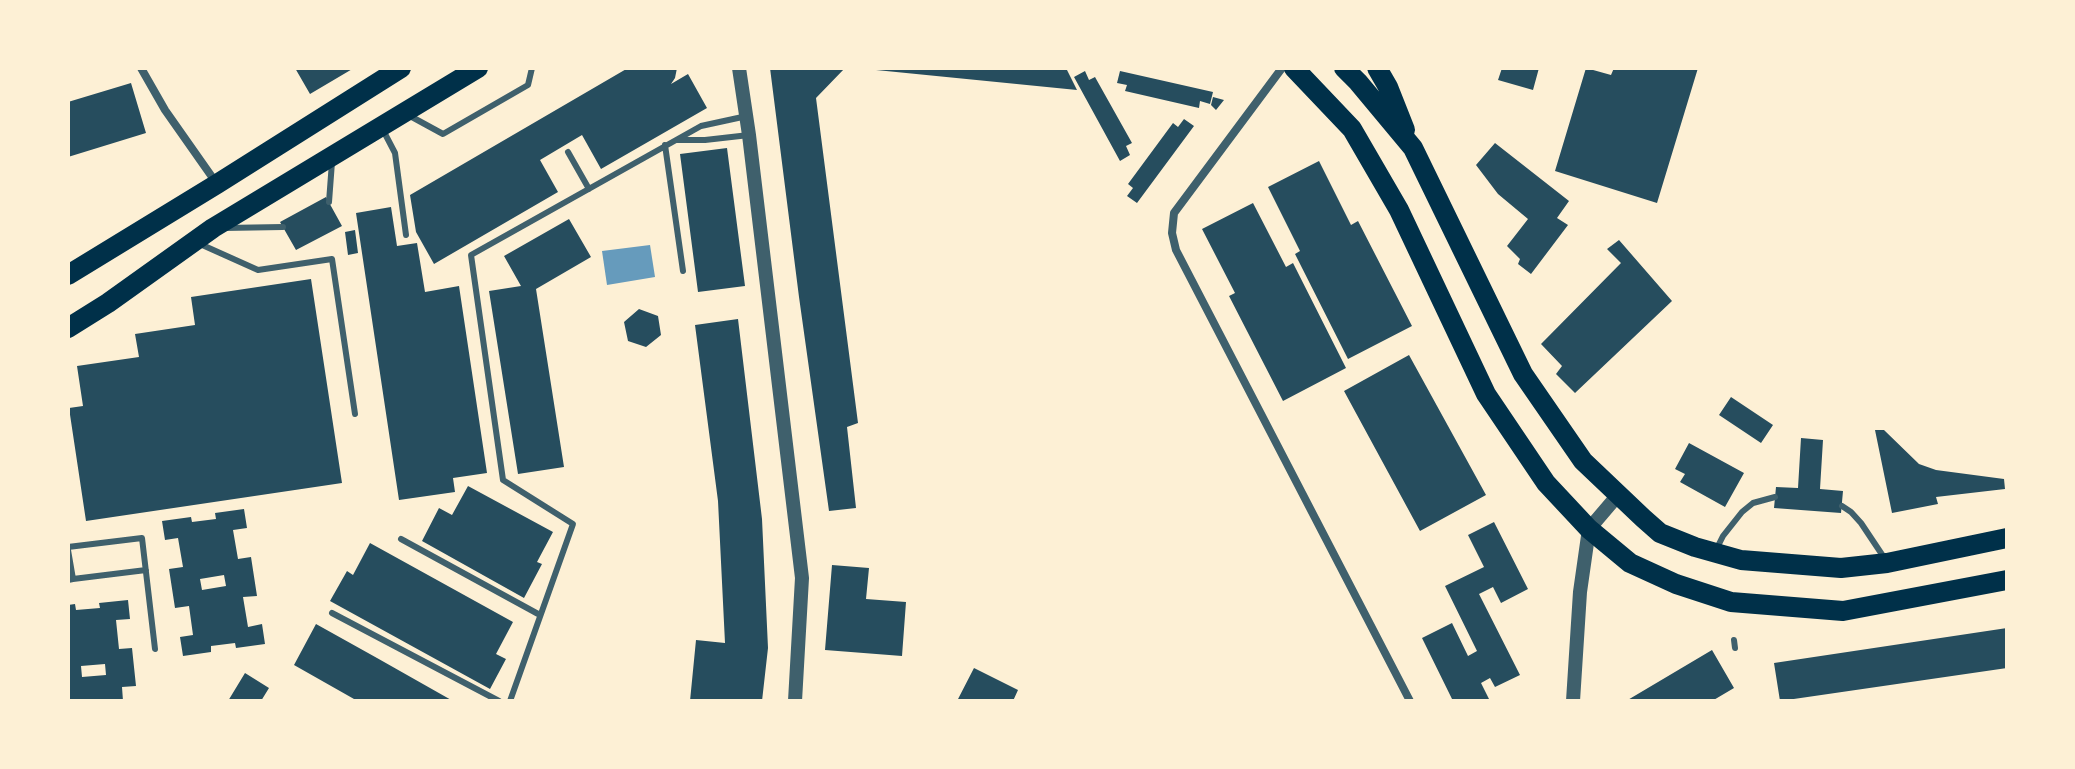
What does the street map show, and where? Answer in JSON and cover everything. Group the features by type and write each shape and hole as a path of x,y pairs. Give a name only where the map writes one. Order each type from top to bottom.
{"main road":[{"path":"68,275 401,68"},
{"path":"68,328 213,228 478,68"},
{"path":"1294,68 1352,129 1399,210 1486,394 1546,483 1589,529 1630,563 1676,584 1731,602 1843,611 2007,580"},
{"path":"1344,68 1413,148"},
{"path":"1377,68 1523,374 1583,461 1660,533 1741,560 1841,568 1887,563 2007,538"}],"street":[{"path":"141,68 165,110 217,184"},
{"path":"739,68 802,578 795,701"},
{"path":"1282,68 1174,213 1172,233 1176,250 1410,701"},
{"path":"1573,701 1580,592 1589,529 1618,495"}],"lane":[{"path":"403,113 443,134 528,85 532,68"},
{"path":"510,701 573,524 503,480 471,255 701,126 747,116"},
{"path":"380,126 395,153 406,235"},
{"path":"674,140 749,135"},
{"path":"665,145 683,271"},
{"path":"568,152 589,189"},
{"path":"329,202 333,154"},
{"path":"213,228 283,227"},
{"path":"193,241 258,270 332,259 355,414"},
{"path":"1715,553 1723,536 1742,512 1753,503 1775,497"},
{"path":"1842,506 1861,523 1887,563"},
{"path":"146,570 70,579 68,548 142,538 146,570 155,649"},
{"path":"401,539 540,615"},
{"path":"332,613 499,701"},
{"path":"1734,640 1735,648"}],"water":[{"path":"650,245 655,277 607,285 602,251"}],"building":[{"path":"295,68 354,68 310,94"},
{"path":"628,68 677,68 671,84 688,74 707,108 601,169 582,135 540,160 558,192 434,264 416,232 410,195"},
{"path":"770,68 845,68 816,98 858,423 847,427 856,508 829,511"},
{"path":"1066,68 1077,90 876,70"},
{"path":"1502,68 1539,68 1533,90 1498,80"},
{"path":"1586,68 1611,75 1614,68 1698,68 1657,203 1555,171"},
{"path":"1085,71 1089,80 1095,77 1132,143 1126,146 1130,155 1120,161 1074,77"},
{"path":"1120,71 1213,92 1210,104 1200,101 1199,108 1125,91 1127,85 1117,83"},
{"path":"131,83 146,133 68,157 68,102"},
{"path":"1213,97 1224,100 1216,110 1211,105"},
{"path":"1184,119 1194,126 1137,203 1127,196 1133,188 1128,184 1173,123 1178,127"},
{"path":"1495,143 1569,201 1557,218 1568,225 1531,274 1518,264 1520,259 1507,246 1528,219 1498,194 1476,165"},
{"path":"727,148 745,286 698,292 680,154"},
{"path":"1319,161 1351,225 1358,221 1412,326 1348,359 1295,254 1300,251 1268,187"},
{"path":"326,197 342,226 296,250 280,222"},
{"path":"1253,203 1286,267 1293,263 1346,368 1283,401 1229,296 1235,293 1202,229"},
{"path":"391,207 397,246 417,243 425,292 459,286 487,473 453,478 455,492 399,500 356,213"},
{"path":"569,219 591,257 536,289 564,467 518,474 489,291 521,286 504,256"},
{"path":"355,230 358,253 348,255 345,232"},
{"path":"1619,240 1672,301 1575,393 1556,374 1562,366 1541,344 1621,263 1607,249"},
{"path":"311,279 342,483 86,521 69,408 83,406 77,366 139,357 135,334 195,325 191,297"},
{"path":"639,309 658,316 661,335 646,347 628,341 624,322"},
{"path":"738,319 762,519 768,648 762,701 690,701 696,640 725,643 718,501 695,325"},
{"path":"1409,355 1486,495 1420,531 1344,391"},
{"path":"1731,397 1773,425 1761,443 1719,415"},
{"path":"1875,430 1884,430 1919,464 1936,470 2004,479 2005,489 1936,497 1938,504 1892,513"},
{"path":"1801,438 1823,440 1820,489 1843,491 1841,513 1774,508 1776,487 1798,488"},
{"path":"1689,443 1744,473 1725,507 1680,482 1685,474 1675,469"},
{"path":"468,486 553,532 537,562 542,564 524,598 422,541 439,508 452,515"},
{"path":"244,509 247,528 233,530 238,559 251,557 257,596 243,597 248,627 262,624 265,644 236,648 235,643 211,646 211,652 183,656 180,637 193,635 189,606 175,608 169,569 183,567 178,538 165,540 162,521 191,517 192,522 216,519 215,513","holes":["224,575 226,586 202,590 200,579"]},
{"path":"1494,522 1528,589 1501,603 1493,587 1479,594 1520,675 1495,687 1490,678 1481,683 1490,701 1453,701 1422,638 1452,623 1468,656 1477,651 1445,586 1484,567 1468,535"},
{"path":"370,543 513,622 496,654 506,659 490,689 330,601 347,571 353,575"},
{"path":"832,565 869,568 866,599 906,602 902,656 825,650"},
{"path":"128,600 130,619 116,620 119,649 132,648 136,686 122,687 123,701 69,701 68,605 75,604 76,610 100,608 99,603","holes":["105,664 106,675 82,677 81,666"]},
{"path":"316,624 453,701 354,699 294,665"},
{"path":"2007,628 2007,668 1780,701 1774,663"},
{"path":"1712,650 1734,688 1712,701 1626,701"},
{"path":"974,668 1018,690 1013,701 957,701"},
{"path":"245,673 269,688 261,701 228,701"}]}
